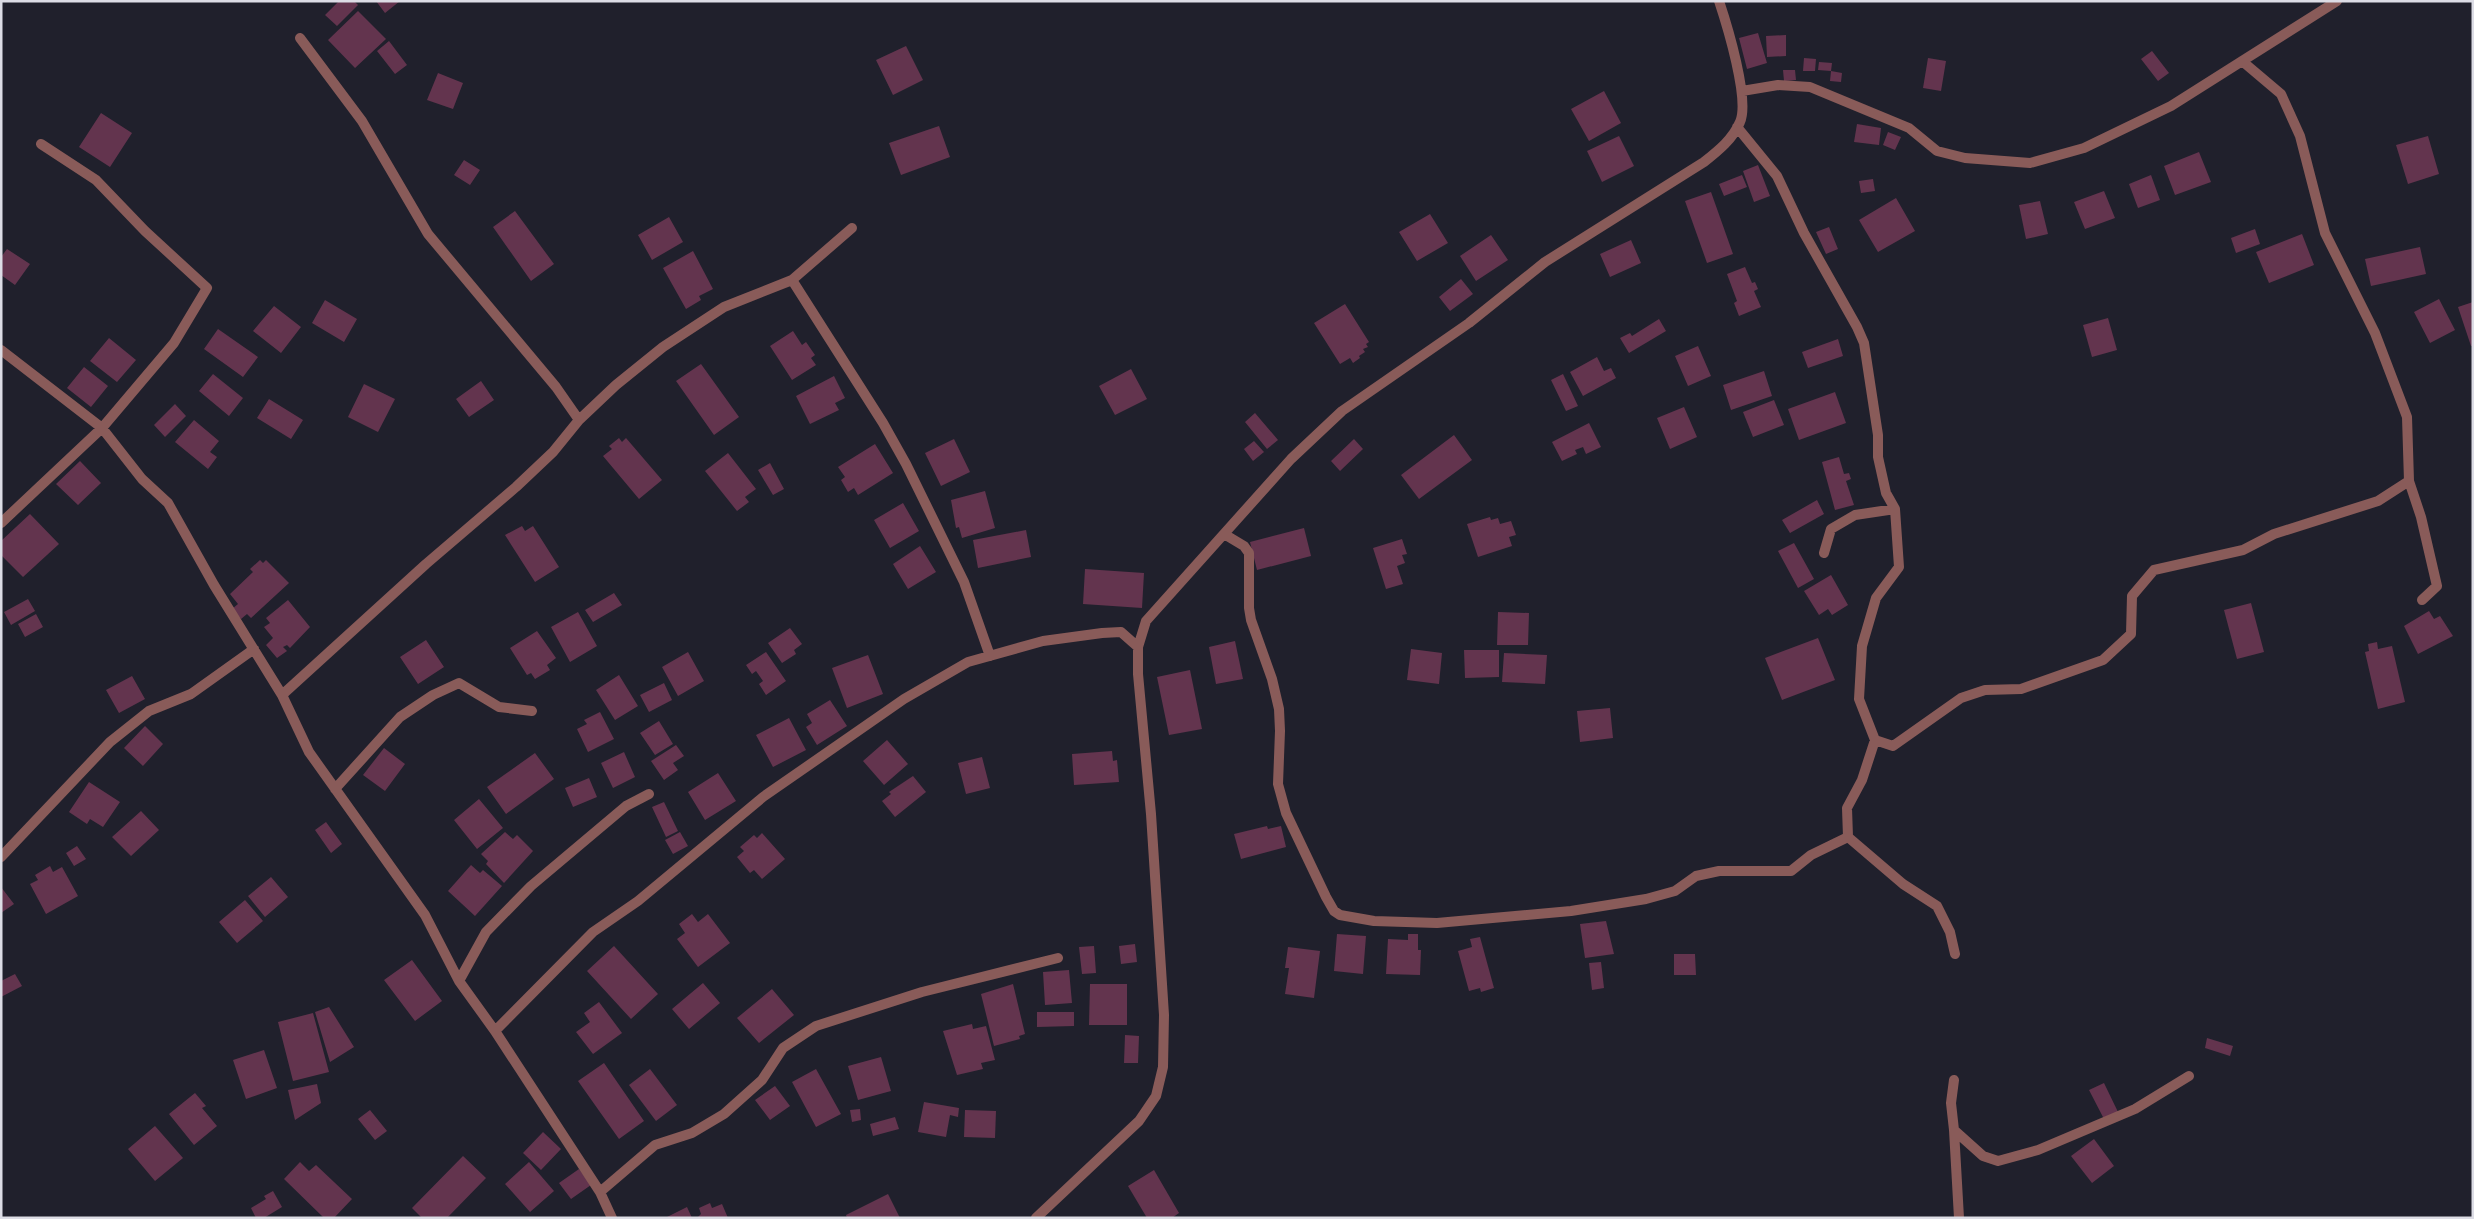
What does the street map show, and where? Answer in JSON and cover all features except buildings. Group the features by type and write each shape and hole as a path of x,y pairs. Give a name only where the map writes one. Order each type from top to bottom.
{"street":[{"path":"1036,1218 1139,1121 1156,1096 1163,1067 1164,1015 1151,814 1138,674 1138,647 1146,621 1291,458 1342,411 1469,323 1545,262 1704,162 1726,144 1742,114 1742,91 1719,1"},
{"path":"1742,91 1778,85 1810,88 1909,128 1937,151 1965,158 2030,163 2084,148 2171,106 2337,1"},
{"path":"300,38 362,122 428,234 462,278 499,318 556,387 579,420"},
{"path":"2242,61 2280,94 2300,136 2325,233 2375,333 2407,416 2409,481 2421,517 2437,586 2422,600"},
{"path":"1736,127 1778,176 1804,233 1860,335 1868,360 1871,398 1878,435 1879,464 1886,493 1894,509 1899,568 1876,598 1862,646 1859,700 1875,740 1862,780 1846,808 1848,837 1903,884 1937,906 1950,932 1955,954"},
{"path":"1,523 102,428 174,343 207,288 145,231 96,180 41,144"},
{"path":"282,695 426,564 516,487 553,452 579,420 616,385 663,347 724,307 792,280 852,228"},
{"path":"792,280 883,423 906,464 964,582 990,656"},
{"path":"1,350 102,428 142,479 168,503 214,586 282,695 309,752 425,915 459,981 495,1031 600,1192 612,1218"},
{"path":"1875,740 1893,746 1961,698 1985,690 2021,689 2103,660 2131,634 2132,596 2154,570 2243,550 2274,534 2378,501 2409,481"},
{"path":"1824,553 1831,529 1856,515 1894,509"},
{"path":"1224,534 1244,546 1249,553 1249,608 1272,679 1278,709 1280,731 1278,784 1286,813 1326,898 1334,911 1340,915 1374,921 1437,923 1571,911 1646,899 1675,891 1696,876 1719,871 1791,871 1811,855 1848,837"},
{"path":"495,1031 593,932 638,901 763,798 904,699 968,662 1043,641 1102,632 1121,632 1138,647"},
{"path":"1,857 110,742 149,711 191,694 254,648"},
{"path":"335,789 400,717 433,695 459,683 499,707 532,711"},
{"path":"459,981 486,932 530,886 626,806 649,794"},
{"path":"600,1192 655,1145 692,1133 724,1114 762,1080 783,1048 816,1026 922,992 1058,958"},
{"path":"1954,1130 1983,1156 1998,1161 2038,1150 2135,1109 2189,1076"},
{"path":"1954,1080 1951,1103 1959,1218"}]}
